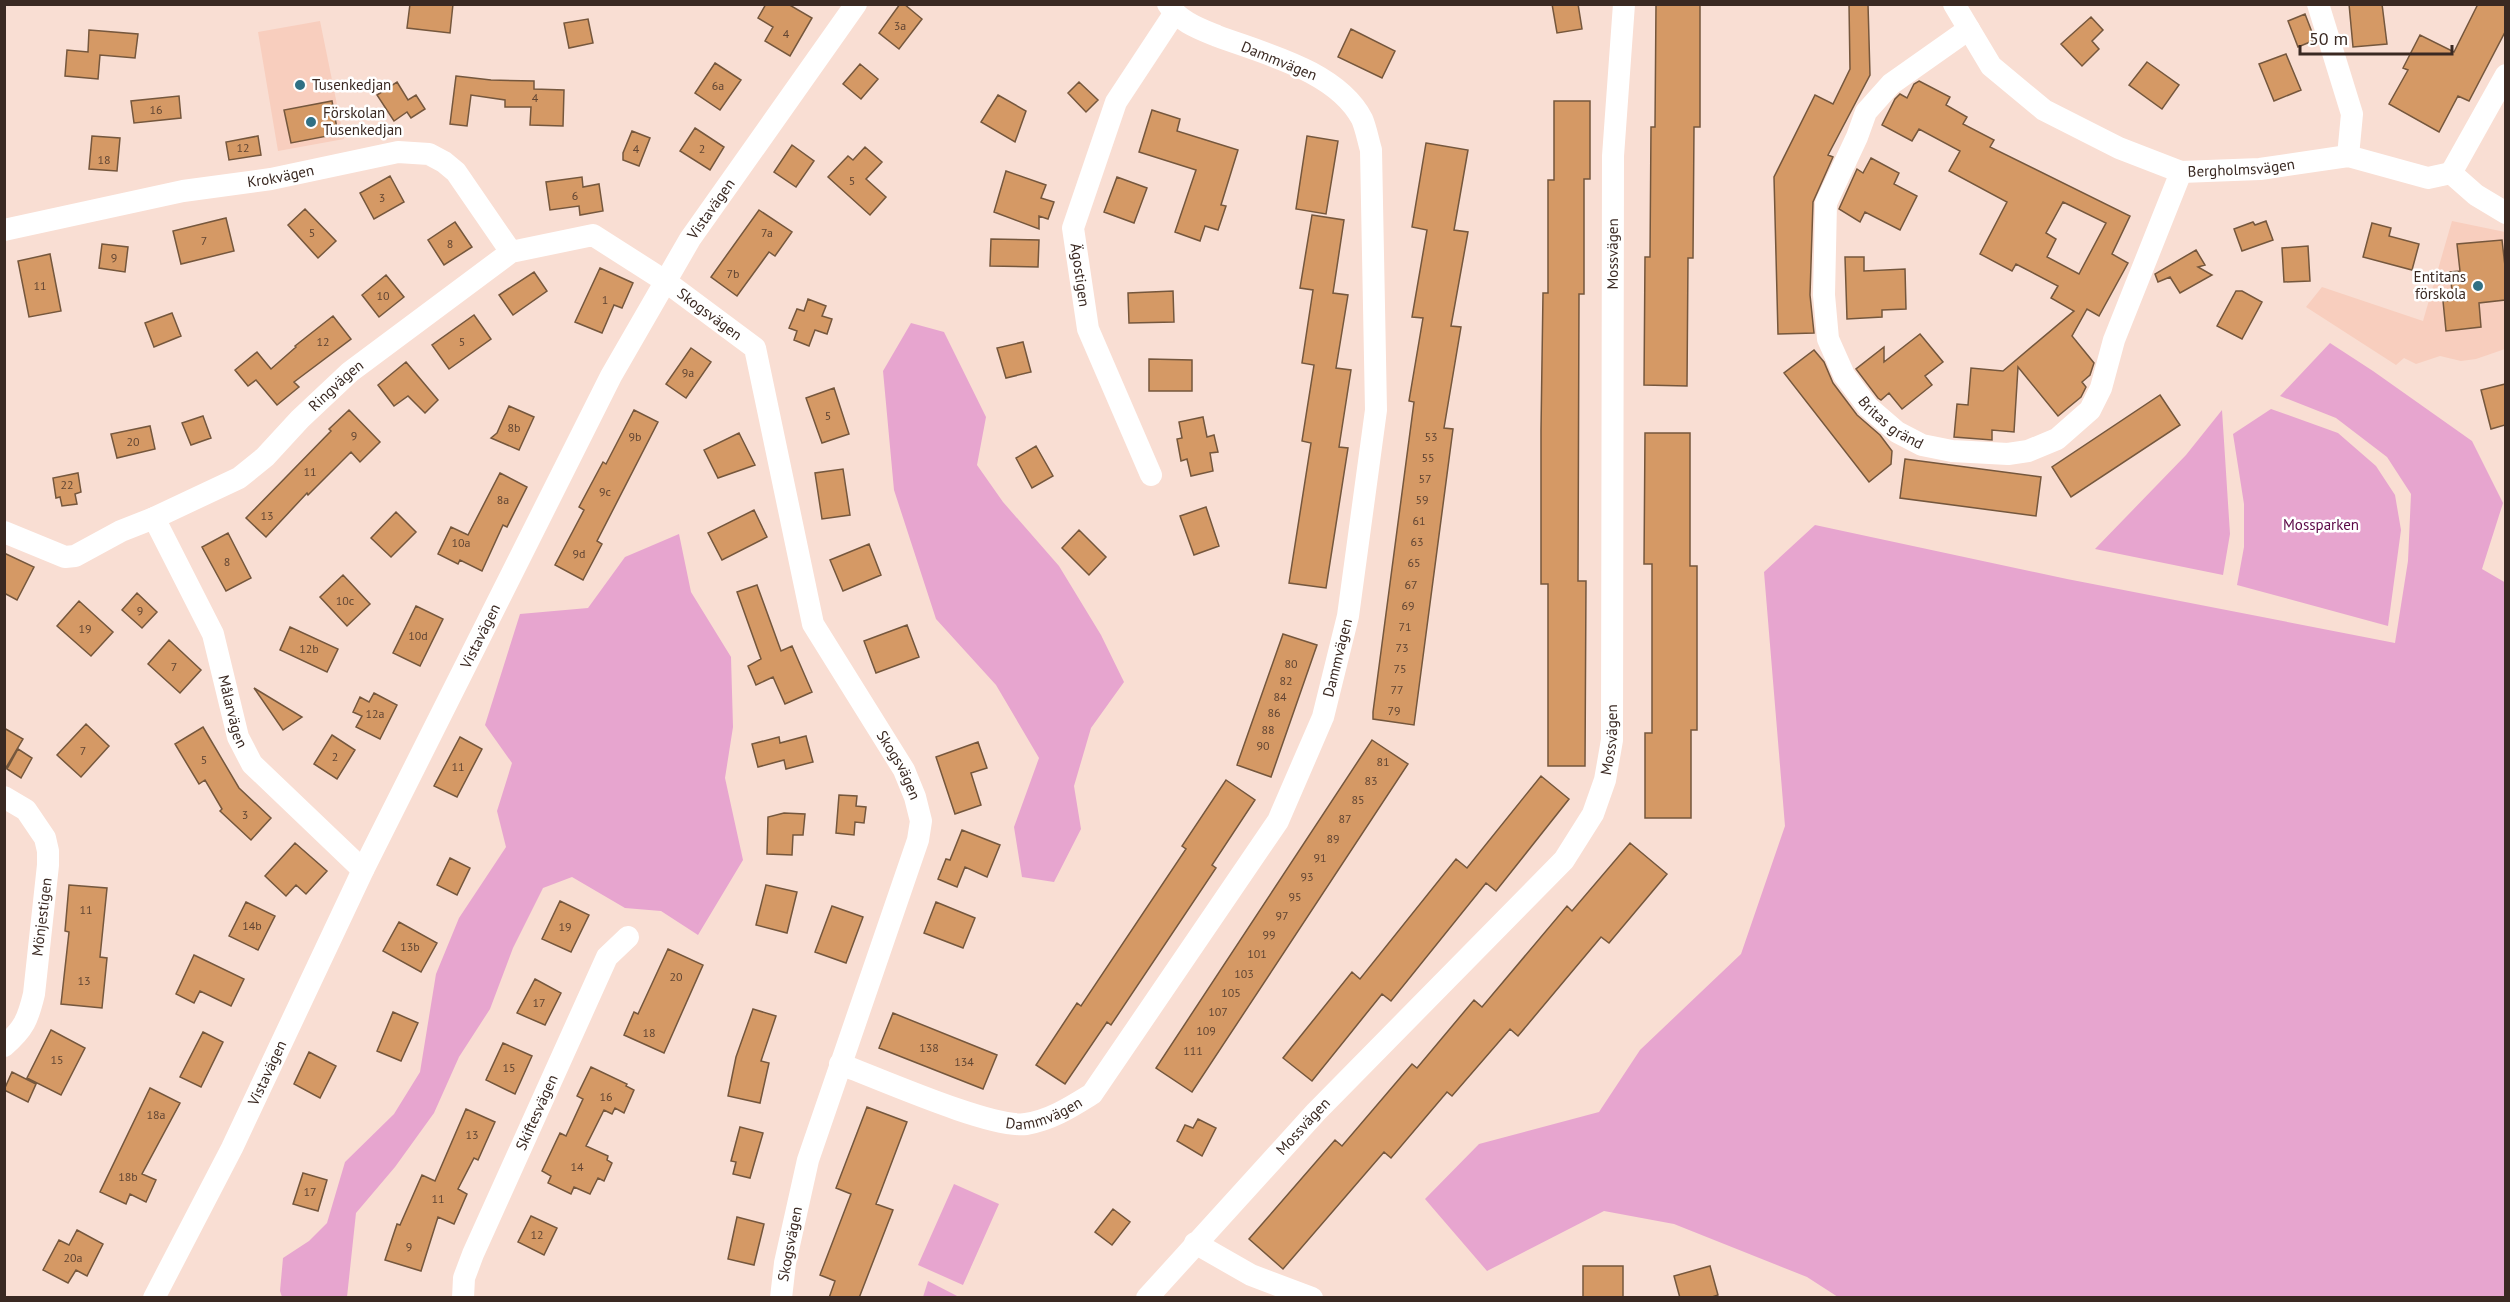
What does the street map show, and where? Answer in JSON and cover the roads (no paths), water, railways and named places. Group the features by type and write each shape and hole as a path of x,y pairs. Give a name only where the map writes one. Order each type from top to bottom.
{"street":[{"name":"Vistavägen","path":"154,1298 232,1148 363,870 611,376 690,239 856,4"},
{"name":"Mossvägen","path":"1147,1298 1316,1112 1564,860 1593,814 1602,788 1612,740 1613,156 1624,4"},
{"name":"Bergholmsvägen","path":"1954,4 1991,66 2044,110 2139,157 2181,172 2260,169 2348,156 2428,178 2451,173"},
{"path":"2318,4 2352,114 2348,156"},
{"name":"Ägostigen","path":"1151,475 1088,329 1073,228 1116,102 1171,9"},
{"name":"Dammvägen","path":"840,1064 987,1119 1024,1124 1057,1116 1092,1094 1278,821 1323,717 1348,616 1376,410 1371,150 1362,119 1343,94 1321,76 1206,32 1171,9"},
{"name":"Britas gränd","path":"1968,29 1892,84 1866,111 1857,137 1826,203 1824,295 1828,339 1844,375 1868,407 1897,432 1922,445 1952,451 2008,454 2028,451 2056,439 2090,410 2101,388 2114,340 2181,172"},
{"path":"2505,75 2451,173 2476,195 2505,213"},
{"name":"Krokvägen","path":"4,230 183,191 271,179 398,152 429,154 456,172 511,252"},
{"name":"Ringvägen","path":"4,532 65,557 75,556 121,531 239,478 265,456 300,418 350,372 511,252 593,235 665,281"},
{"name":"Skogsvägen","path":"665,281 755,348 813,624 904,770 915,797 921,822 918,840 808,1160 785,1263 780,1298"},
{"name":"Målarvägen","path":"154,518 213,634 238,737 252,764 363,870"},
{"name":"Mönjestigen","path":"4,797 26,810 38,825 45,838 48,865 34,994 29,1014 21,1031 4,1046"},
{"name":"Skiftesvägen","path":"463,1298 464,1278 473,1254 607,957 628,937"},
{"path":"1195,1243 1251,1275 1312,1298"}],"place":[{"name":"Tusenkedjan","path":"300,85"},
{"name":"Förskolan Tusenkedjan","path":"311,122"},
{"name":"Entitans förskola","path":"2478,286"}],"park label":[{"name":"Mossparken","path":"2321,525"}]}
